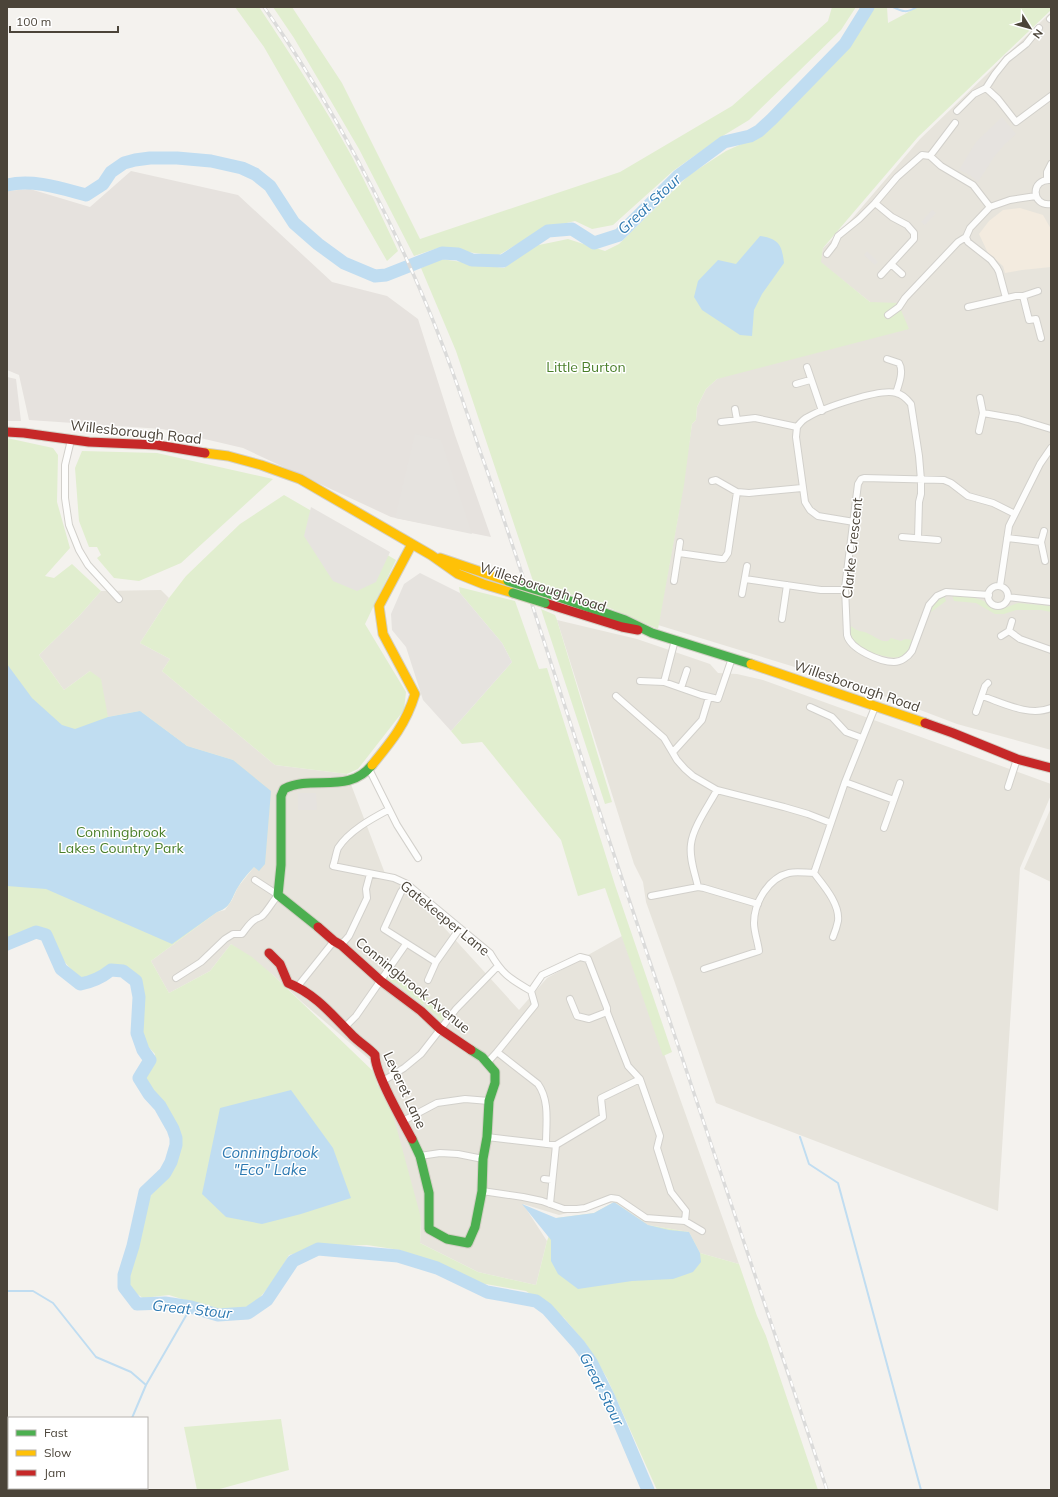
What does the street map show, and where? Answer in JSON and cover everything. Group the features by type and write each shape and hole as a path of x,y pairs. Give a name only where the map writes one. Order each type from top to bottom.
{"main road":[{"name":"Willesborough Road","path":"7,432 71,440 157,445 228,456 261,465 300,479 431,555 458,574 483,584 622,627 652,633 732,658 953,733 1017,759 1051,768"},
{"path":"278,895 281,865 280,796 284,789 294,784 340,784 360,777 369,769 395,736 410,711 415,694 383,634 379,606 412,544"},
{"name":"Willesborough Road","path":"431,555 625,620 652,633"},
{"name":"Conningbrook Avenue","path":"278,895 338,943 381,981 420,1011 440,1029 482,1057 495,1072 495,1083 489,1101 487,1137 483,1160 482,1191 475,1227 468,1243"},
{"name":"Leveret Lane","path":"269,953 280,964 288,983 298,986 332,1013 352,1036 373,1053 383,1081 420,1156 429,1193 429,1229 439,1236 450,1240 468,1243"}],"street":[{"path":"957,111 974,94 986,88 1007,59 1026,44 1039,28"},
{"path":"986,88 998,99 1016,122 1051,96"},
{"path":"930,156 955,123"},
{"path":"827,254 834,245 838,236 858,221 897,177 922,154 930,156 941,166 973,185 990,207"},
{"path":"1051,164 1047,172 1049,180 1044,180 1036,188 1036,196 1040,202 1048,205 1051,204"},
{"path":"888,315 899,307 905,298 958,242 966,237 970,228 990,207 1010,200 1036,196"},
{"path":"875,203 892,217 907,225 914,233 914,239 881,275"},
{"path":"966,237 968,242 991,260 999,272 1006,298"},
{"path":"891,264 902,274"},
{"path":"968,307 1006,298 1023,296 1038,291"},
{"path":"1023,296 1028,320 1036,319 1041,338"},
{"path":"888,359 899,363 901,367 896,393"},
{"path":"807,366 810,380 822,411"},
{"path":"796,384 810,380"},
{"path":"854,522 820,517 814,514 805,502 796,436 797,427 808,417 864,396 886,392 896,393 908,400 911,404 919,456 922,480 921,494 918,502 918,538"},
{"path":"979,431 983,413 980,398"},
{"path":"735,409 737,420"},
{"path":"983,413 1018,419 1051,429"},
{"path":"720,422 754,418 797,427"},
{"path":"71,440 65,465 64,498 69,525 79,550 88,565 119,599"},
{"path":"1000,586 1009,526 1040,464 1051,448"},
{"name":"Clarke Crescent","path":"989,595 946,592 937,596 929,605 910,654 902,660 894,662 886,661 863,652 851,643 848,639 845,590 858,484 861,479 864,478 939,480 954,486 968,496 993,503 1015,514"},
{"path":"712,481 716,480 737,492 749,493 802,488"},
{"path":"679,553 721,559 726,556 728,553 737,492"},
{"path":"1044,531 1041,542 1045,561"},
{"path":"902,537 938,540"},
{"path":"1007,538 1041,542"},
{"path":"674,581 680,542"},
{"path":"742,594 747,566"},
{"path":"745,579 821,590 845,590"},
{"path":"782,619 787,585"},
{"path":"1000,586 1006,590 1008,597 1004,603 997,605 991,602 989,595 993,588 1000,586"},
{"path":"1008,597 1051,602"},
{"path":"1000,636 1009,631 1012,621"},
{"path":"1009,631 1020,638 1051,650"},
{"path":"664,682 675,640"},
{"path":"640,680 664,682 718,699 732,658"},
{"path":"681,688 687,670"},
{"path":"976,712 985,686 988,683"},
{"path":"616,696 664,738 677,760 693,776 717,790 784,807 831,823"},
{"path":"982,696 1033,712 1044,711 1051,708"},
{"path":"673,752 702,720 709,697"},
{"path":"810,707 832,717 846,732 862,738"},
{"path":"814,873 845,782 875,707"},
{"path":"1008,787 1017,759"},
{"path":"369,769 388,810 418,858"},
{"path":"845,782 894,800"},
{"path":"884,828 900,783"},
{"path":"698,887 692,866 691,844 695,830 717,790"},
{"name":"Gatekeeper Lane","path":"388,810 356,830 338,849 334,866 394,878 407,884 490,953 498,966 507,976 531,991"},
{"path":"704,969 760,951 754,924 756,908 765,889 778,877 790,873 814,873"},
{"path":"814,873 836,907 838,920 833,937"},
{"path":"298,986 338,943 349,936 367,898 366,889 370,874"},
{"path":"176,978 201,962 225,939 233,934 242,934 251,923 262,916 278,895 255,880"},
{"path":"407,884 384,929 436,962"},
{"path":"651,896 698,887 758,904"},
{"path":"428,980 436,962 460,928"},
{"path":"345,1027 356,1016 406,944"},
{"path":"487,1063 534,1006 531,991 542,975 580,957 588,959 628,1066 640,1079 660,1136 657,1148 661,1165 671,1192 686,1211 685,1221"},
{"path":"383,1081 404,1068 421,1054 456,1009 498,966"},
{"path":"570,999 577,1016 589,1019 608,1012"},
{"path":"497,1052 542,1090 547,1105 546,1144"},
{"path":"487,1137 556,1145 603,1117 601,1098 640,1079"},
{"path":"403,1121 437,1103 465,1099 489,1101"},
{"path":"550,1204 556,1145"},
{"path":"420,1156 440,1153 458,1154 483,1160"},
{"path":"544,1180 552,1180"},
{"path":"482,1191 542,1201 564,1209 585,1208 611,1198 618,1200 646,1218 685,1221 702,1232"}],"shaded area":[{"path":"1051,12 1051,750 957,724 857,686 658,625 678,517 692,424 696,420 697,407 706,389 717,379 870,302 820,262 823,248 845,227 920,139"},
{"path":"1002,117 1016,134 994,157 978,182 970,175 959,170 976,142"},
{"path":"131,171 238,195 332,282 387,296 418,319 455,435 491,537 391,517 243,448 162,429 29,420 19,375 7,370 7,191 30,189 90,207"},
{"path":"1020,208 1043,215 1051,229 1051,267 1005,273 1003,266 988,253 979,234 989,221 1003,210"},
{"path":"932,210 936,213 925,225 921,222"},
{"path":"867,251 878,262 875,265 864,255"},
{"path":"7,377 16,379 21,421 7,421"},
{"path":"415,434 441,440 472,534 395,518"},
{"path":"311,507 390,552 376,582 357,591 333,581 304,536"},
{"path":"420,573 460,593 502,643 512,662 451,731 423,700 406,647 392,630 391,614 404,584"},
{"path":"161,590 169,598 140,643 170,659 162,671 275,765 347,774 386,876 408,886 519,1010 547,978 622,936 739,1264 700,1253 689,1232 648,1225 614,1202 559,1215 523,1204 547,1241 536,1285 478,1272 420,1243 421,1221 376,1065 303,1003 273,975 231,944 210,971 169,993 151,961 217,912 225,910 238,887 254,867 233,760 187,746 140,711 108,717 90,671 64,690 39,655 80,615 101,591"},
{"path":"557,620 637,639 710,664 718,673 737,674 763,680 1051,784 1051,795 1020,868 998,1211 716,1103 646,902 643,882 634,864"},
{"path":"298,793 316,793 317,810 298,810"},
{"path":"1051,808 1051,882 1024,869"}],"green space":[{"path":"235,7 259,7 295,61 329,117 351,155 398,251 387,261 264,47"},
{"path":"273,7 292,7 342,83 420,239 620,172 732,106 828,21 832,7 856,7 841,30 749,120 721,137 673,171 613,225 592,229 575,221 545,228 497,256 438,248 414,256 359,149 294,38"},
{"name":"Little Burton","path":"872,7 887,7 888,23 918,7 1051,7 1051,10 918,137 823,248 821,262 870,302 898,303 909,329 717,379 706,389 697,407 696,420 692,424 684,485 658,629 589,599 569,594 533,581 456,351 421,268 441,259 504,268 534,246 568,239 605,251 619,244 689,175 726,151 757,137 782,114 851,43"},
{"name":"Conningbrook Lakes Country Park","path":"7,438 53,448 58,455 57,502 70,548 45,576 54,578 72,564 101,591 80,615 39,655 64,690 90,671 101,679 108,717 140,711 187,746 233,760 271,791 265,864 259,871 254,867 243,879 226,908 217,912 151,961 169,993 210,971 231,944 252,957 273,975 376,1074 377,1084 389,1100 421,1218 420,1243 478,1272 536,1285 547,1241 556,1218 594,1213 614,1202 648,1225 689,1232 700,1253 739,1264 757,1316 766,1336 818,1490 657,1490 607,1378 586,1344 564,1318 526,1291 474,1282 400,1250 367,1245 326,1246 289,1255 275,1279 258,1300 241,1310 223,1312 169,1295 143,1298 128,1288 148,1199 176,1165 180,1145 177,1132 145,1081 146,1072 154,1060 155,1054 141,1039 143,999 141,984 123,968 103,969 90,979 79,979 63,960 50,935 41,929 26,932 7,940"},
{"path":"82,451 157,453 273,479 181,563 139,581 114,578 97,558 101,555 97,547 89,547 79,521 75,468"},
{"path":"284,495 396,560 365,624 406,692 404,710 358,769 347,774 275,765 162,671 170,659 140,643 169,598 186,576 240,524"},
{"path":"459,587 515,601 539,669 547,668 615,885 672,1052 663,1056 605,888 578,896 561,840 482,742 462,744 451,731 512,662 502,643 460,593"},
{"path":"952,595 972,597 984,601 994,609 999,610 1018,603 1051,606 1051,612 1041,610 1016,610 1004,614 995,614 976,603 954,601"},
{"path":"944,596 946,601 931,612 935,602"},
{"path":"541,609 555,615 557,620 612,802 605,804"},
{"path":"851,626 856,630 867,633 883,641 888,641 891,638 901,641 905,639 913,640 911,647 903,656 899,657 887,657 867,651 854,642 850,632"},
{"path":"388,974 419,991 428,999 422,1006 418,1000 407,995 407,992 396,983 392,984 386,978"},
{"path":"430,1001 446,1018 442,1022 425,1007"},
{"path":"281,1419 289,1470 216,1490 197,1490 184,1427"}],"water":[{"path":"760,236 775,241 781,247 784,263 762,294 754,310 752,336 740,335 702,310 694,297 698,281 718,260 736,264"},
{"path":"7,664 32,698 62,725 75,729 108,717 140,711 187,746 233,760 271,791 265,864 259,871 254,867 243,879 226,908 217,912 172,944 46,889 7,886"},
{"name":"Conningbrook \"Eco\" Lake","path":"291,1090 333,1148 351,1198 301,1214 262,1224 226,1217 202,1194 220,1108"},
{"path":"614,1202 648,1225 669,1230 689,1232 700,1253 701,1262 693,1272 673,1279 632,1281 578,1289 558,1274 551,1261 551,1240 522,1204 556,1218 594,1213"}],"waterway":[{"name":"Great Stour","path":"7,185 17,183 46,185 86,195 103,184 111,172 124,163 150,158 177,158 211,161 242,168 255,174 270,186 294,223 318,244 344,263 375,276 386,275 442,253 458,254 472,260 503,261 548,231 572,229 594,243 619,235 678,176 724,142 750,136 759,131 845,44 868,7"},
{"path":"893,7 905,11 917,7"},
{"name":"Great Stour","path":"7,944 36,932 46,935 61,969 80,984 96,979 111,970 123,971 136,981 139,997 137,1033 143,1050 150,1060 139,1078 149,1094 160,1106 173,1129 176,1138 176,1145 171,1162 165,1173 145,1192 133,1246 124,1275 124,1287 137,1304 165,1303 191,1307 218,1315 248,1313 267,1300 293,1261 318,1249 398,1256 437,1268 487,1292 536,1301 547,1309 579,1345 591,1362 609,1398 648,1490"},
{"path":"800,1137 809,1164 838,1183 921,1490"},
{"path":"7,1291 33,1291 53,1303 96,1357 131,1372 146,1385 191,1307"},
{"path":"132,1417 146,1385"}],"railway":[{"path":"264,7 309,75 350,146 388,219 430,313 460,391 533,606 613,853 827,1490"}],"traffic: fast":[{"path":"508,581 544,592"},
{"path":"544,592 625,620 652,633 751,664"},
{"path":"513,593 545,603"},
{"path":"318,927 278,895 281,865 281,796 284,789 295,785 307,783 341,782 352,779 363,774 372,765"},
{"path":"412,1139 420,1156 429,1193 429,1229 447,1239 468,1243 475,1227 482,1191 483,1159 487,1137 489,1101 495,1083 495,1072 482,1057 471,1050"}],"traffic: slow":[{"path":"205,453 228,456 261,465 300,479 431,555 458,574 483,584 513,593"},
{"path":"372,765 392,740 402,724 415,694 383,634 379,606 412,544"},
{"path":"440,558 508,581"},
{"path":"751,664 925,723"}],"traffic: jam":[{"path":"7,432 89,442 157,445 205,453"},
{"path":"545,603 622,627 638,630"},
{"path":"925,723 1017,759 1051,768"},
{"path":"318,927 341,945 381,981 421,1011 440,1029 471,1050"},
{"path":"269,953 280,964 288,983 316,999 356,1039 375,1055 376,1063 384,1085 412,1139"}]}
